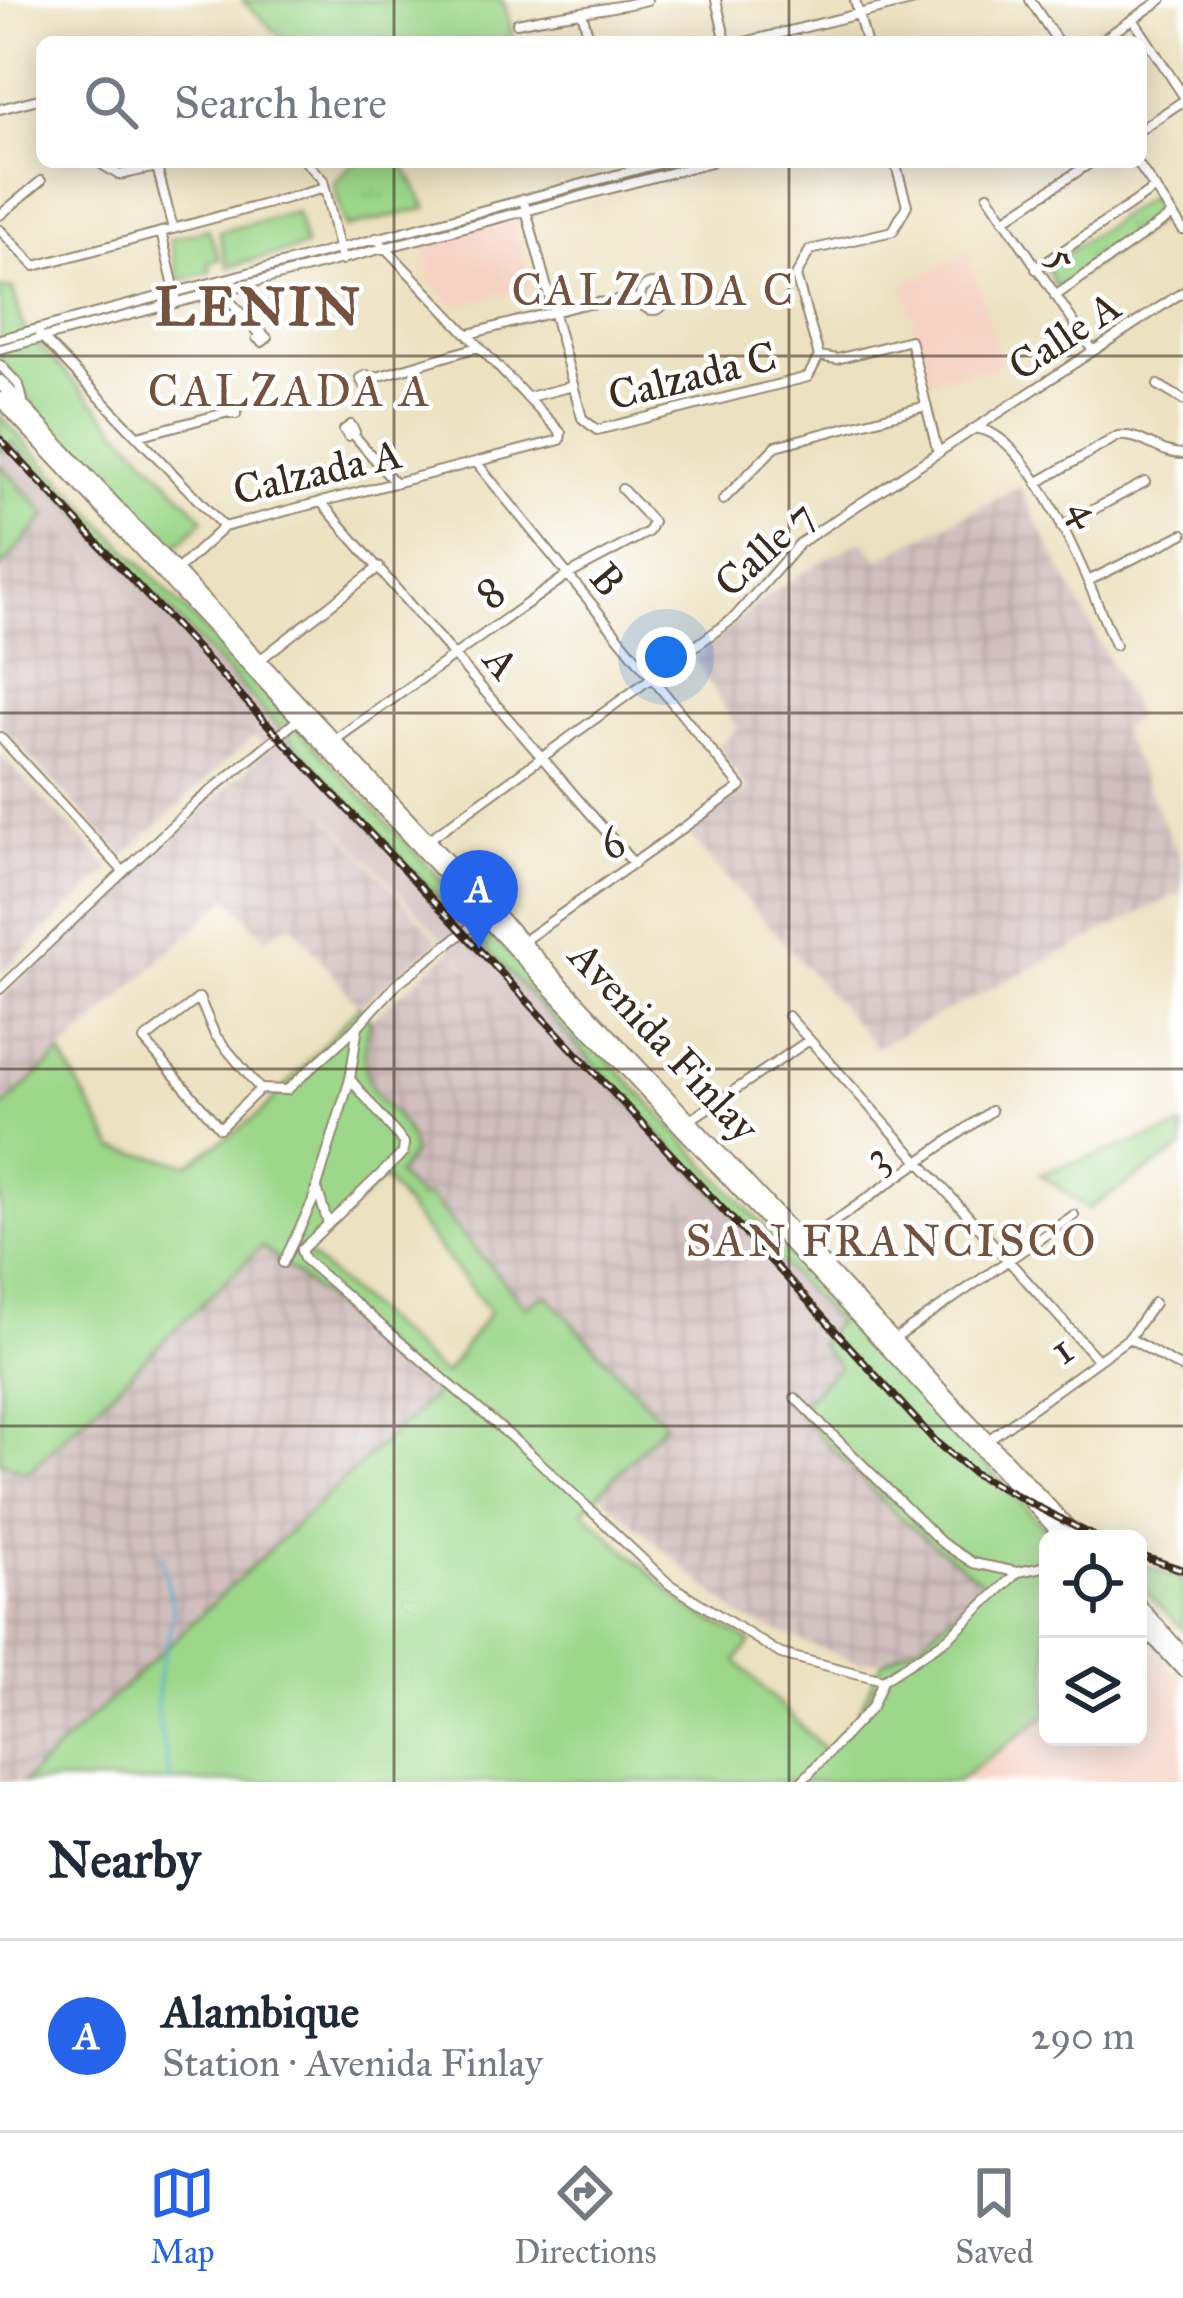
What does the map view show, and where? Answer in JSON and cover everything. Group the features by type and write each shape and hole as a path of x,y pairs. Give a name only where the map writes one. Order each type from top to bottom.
{"highway":[{"name":"Avenida Finlay","path":"0,382 890,1343 1071,1530"},
{"name":"Avenida Finlay","path":"0,399 173,574"},
{"name":"Avenida Finlay","path":"984,1443 1057,1530"},
{"path":"1147,1614 1183,1654"},
{"path":"1147,1631 1183,1670"}],"street":[{"path":"517,22 562,13 584,16 647,0"},
{"path":"716,0 725,36"},
{"path":"856,0 864,36"},
{"path":"769,36 915,0"},
{"path":"1108,36 1161,0"},
{"path":"1036,2 1055,36"},
{"path":"584,16 589,36"},
{"path":"1133,19 1144,36"},
{"path":"1147,41 1183,98 1147,125"},
{"path":"0,109 36,100"},
{"path":"108,168 119,175 152,168"},
{"path":"157,168 173,229"},
{"path":"310,168 325,188 342,260"},
{"path":"0,349 339,248 642,168"},
{"path":"0,339 222,292 688,168"},
{"name":"Calzada C","path":"523,199 582,418 597,430 808,377 819,356 796,276 810,250 893,231 907,205 897,168"},
{"path":"1004,220 1083,168"},
{"path":"1141,168 1183,230"},
{"path":"0,215 41,182"},
{"path":"0,230 35,266 325,188"},
{"path":"1036,269 1155,188"},
{"name":"5","path":"988,195 1093,351"},
{"path":"1055,296 1172,215"},
{"path":"161,232 177,298"},
{"name":"Calzada A","path":"35,330 224,527 560,440 561,433 376,238"},
{"path":"222,292 259,334"},
{"name":"Calle A","path":"977,428 1183,292"},
{"path":"468,334 640,298"},
{"name":"Calzada C","path":"819,356 837,359 910,340 926,406"},
{"path":"370,379 479,346"},
{"path":"0,365 19,385 25,409"},
{"path":"1158,385 1183,400"},
{"path":"528,397 573,386"},
{"path":"723,500 776,446 926,406 938,453"},
{"path":"137,436 229,412"},
{"name":"Calle 7","path":"425,842 734,618 800,543 977,428"},
{"name":"4","path":"977,428 1002,439 1037,483 1115,645"},
{"path":"354,435 395,483"},
{"path":"1037,483 1118,436 1129,435 1169,454 1183,454"},
{"name":"B","path":"476,462 741,788"},
{"path":"1061,527 1144,482"},
{"name":"8","path":"332,742 566,576 648,532 653,522 622,489"},
{"name":"A","path":"322,502 634,864"},
{"path":"173,574 224,527"},
{"path":"1087,581 1183,534"},
{"path":"256,663 379,567"},
{"path":"0,989 123,871 305,714"},
{"path":"0,737 123,871"},
{"name":"6","path":"520,943 741,788"},
{"path":"260,1089 215,1035 199,998 145,1040 220,1128 260,1089 287,1090 399,982 491,911"},
{"path":"788,1016 1097,1360"},
{"path":"283,1263 317,1187 350,1078 358,1026"},
{"path":"688,1121 808,1041"},
{"path":"350,1078 404,1143 403,1154 301,1250 304,1259 532,1455 669,1584 781,1654 883,1680"},
{"name":"3","path":"800,1246 991,1111"},
{"path":"317,1187 328,1224"},
{"path":"890,1343 1075,1215"},
{"path":"1129,1338 1154,1303"},
{"name":"1","path":"984,1443 1129,1338 1183,1369"},
{"path":"794,1398 941,1542 974,1563 1018,1572 1039,1568"},
{"path":"801,1782 872,1707 883,1680 948,1638 1018,1572"}],"shaded area":[{"path":"515,219 532,286 455,306 433,283 422,242"},
{"path":"969,251 1001,368 928,379 904,285"},
{"path":"11,441 836,1322 819,1344 0,463 0,454"},
{"path":"1019,487 1137,716 1120,730 1183,864 1183,891 876,1047 687,833 748,789 717,746 738,729 693,657 770,594 824,560 863,540 879,559"},
{"path":"47,515 254,736 124,856 0,725 0,569"},
{"path":"267,750 439,941 359,1006 291,922 266,938 228,897 0,1110 0,999"},
{"path":"0,755 111,869 0,973"},
{"path":"452,950 840,1366 795,1410 790,1407 897,1516 985,1582 904,1655 860,1663 741,1617 598,1492 665,1423 547,1295 527,1308 428,1195 420,1200 397,1175 413,1153 411,1141 367,1085 362,1055 370,1020"},
{"path":"262,1246 436,1393 23,1782 0,1782 0,1462 28,1472"},
{"path":"1147,1645 1183,1683 1183,1782 956,1782 1039,1721 1039,1746 1147,1746"}],"green space":[{"path":"242,0 503,0 513,36 281,36"},
{"path":"349,168 405,168 427,208 345,228 334,184"},
{"path":"1150,196 1164,217 1063,286 1054,286 1047,266"},
{"path":"296,212 305,247 228,267 219,232"},
{"path":"208,229 220,259 209,262 211,272 180,280 170,239"},
{"path":"0,288 13,289 24,329 204,519 171,552 35,408 0,358"},
{"path":"0,416 439,877 1047,1530 1039,1530 1039,1721 956,1782 23,1782 436,1393 262,1246 28,1472 0,1462 0,1110 61,1054 115,1149 189,1164 260,1114 359,1006 370,1020 366,1072 380,1099 400,1120 413,1153 397,1175 420,1199 428,1195 526,1307 546,1294 665,1423 583,1511 689,1608 751,1642 736,1661 826,1751 856,1718 882,1662 920,1643 984,1583 897,1516 795,1410 839,1367 819,1344 836,1322 12,442 0,454","holes":["383,1178 490,1312 444,1375 306,1253"]},
{"path":"0,464 47,515 0,569"},
{"path":"1183,1127 1183,1148 1088,1209 1040,1174"},
{"path":"1147,1567 1183,1580 1183,1629 1147,1593"}],"waterway":[{"path":"161,1555 174,1613 159,1675 157,1713 171,1782"}],"railway":[{"path":"0,439 937,1443 975,1474 1082,1530"},
{"path":"1147,1558 1183,1570"}],"place":[{"name":"Alambique","path":"479,949"}],"district":[{"name":"CALZADA C","path":"654,289"},
{"name":"LENIN","path":"259,306"},
{"name":"CALZADA A","path":"290,390"},
{"name":"SAN FRANCISCO","path":"892,1240"}]}
